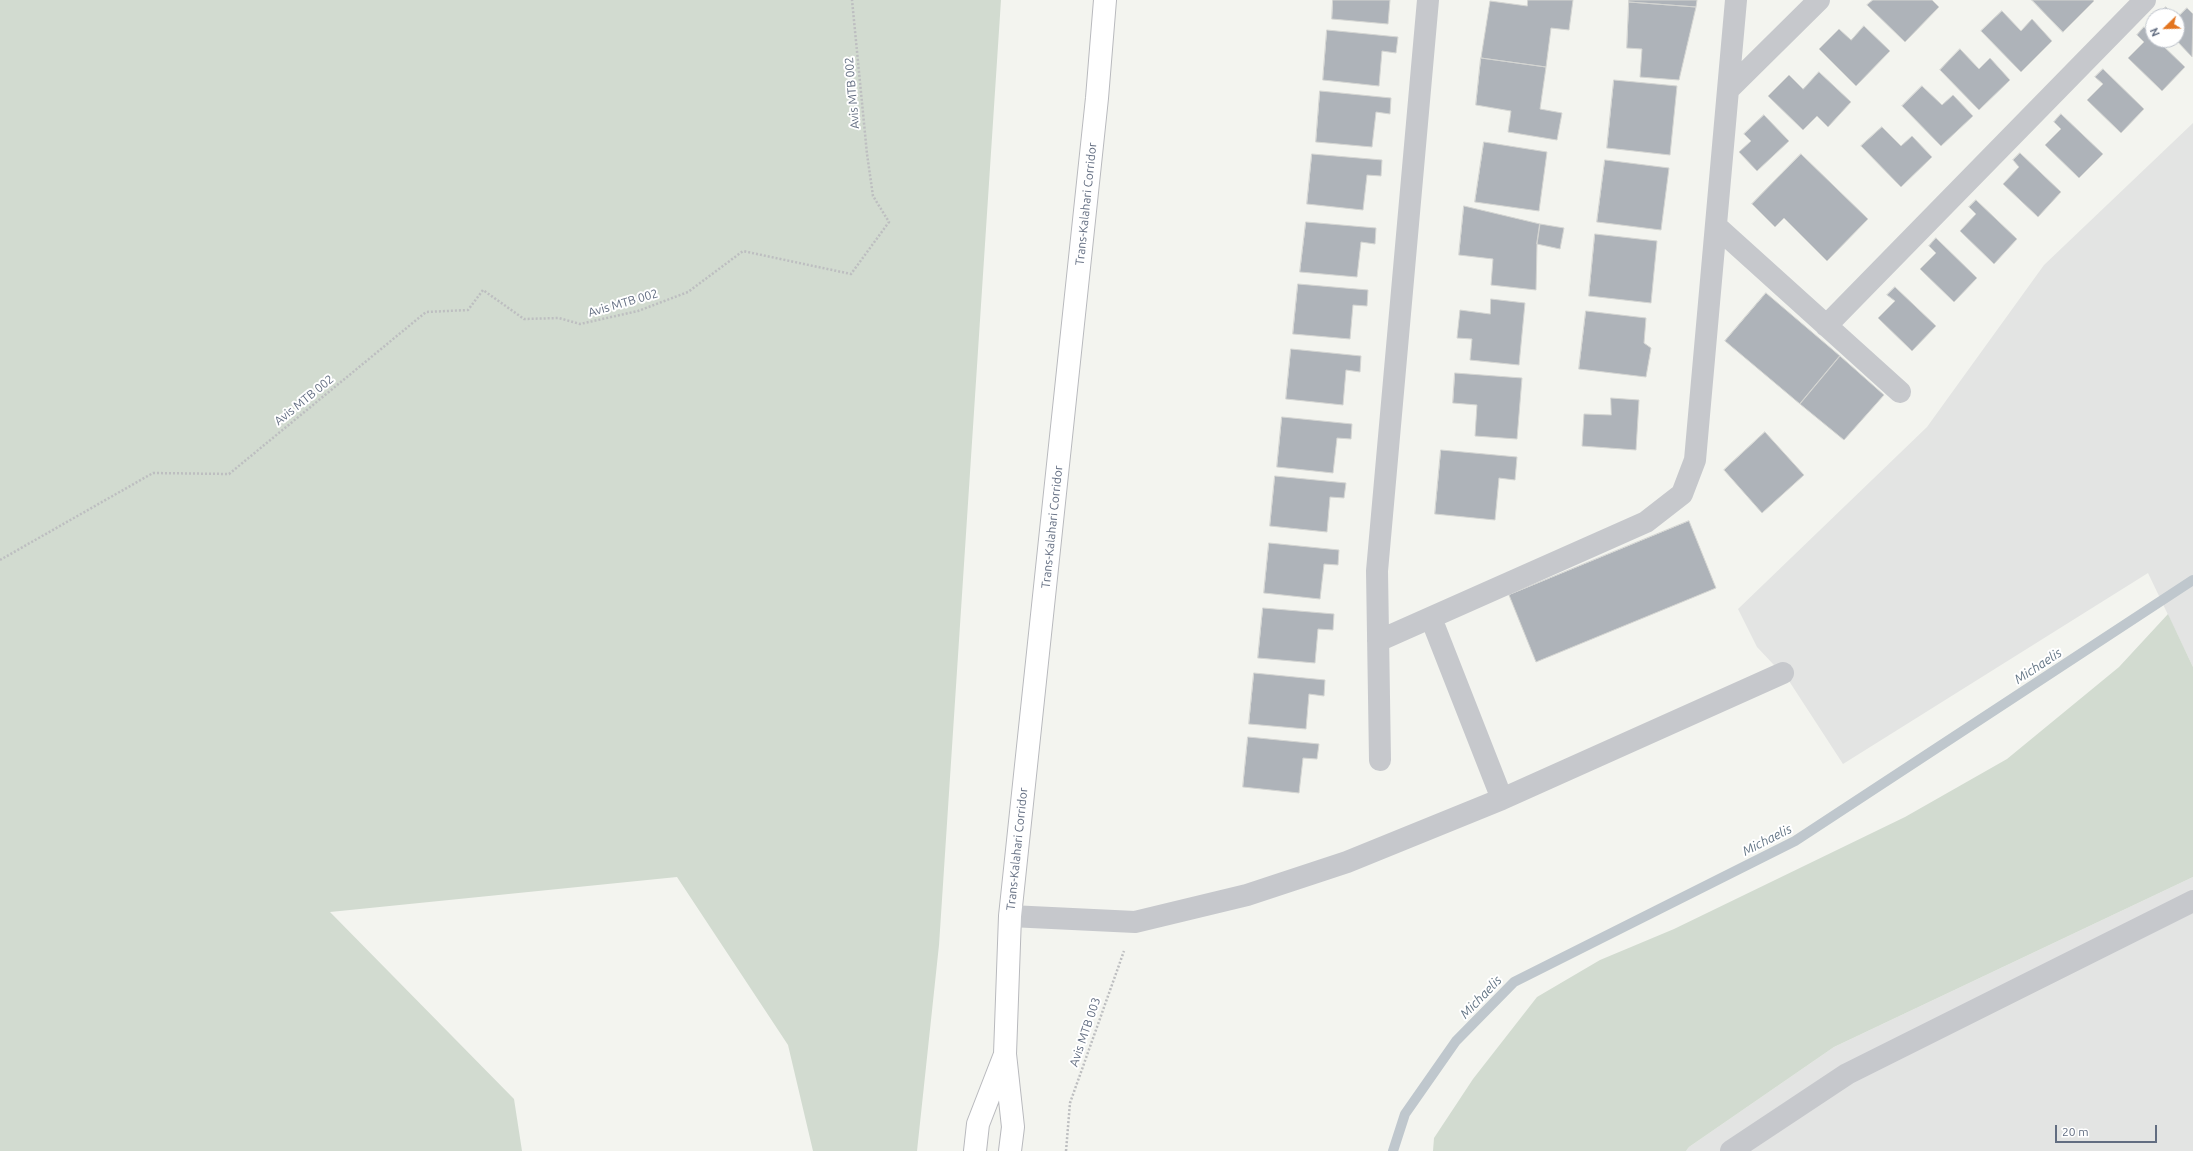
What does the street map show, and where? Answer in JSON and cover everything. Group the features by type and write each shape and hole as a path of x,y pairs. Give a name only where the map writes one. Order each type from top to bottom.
{"highway":[{"name":"Trans-Kalahari Corridor","path":"1005,1054 1010,916 1097,98 1105,0"},
{"path":"975,1151 978,1124 1005,1054"},
{"path":"1005,1054 1013,1127 1010,1151"}],"street":[{"path":"1380,760 1377,571 1428,0"},
{"path":"1378,641 1646,522 1682,494 1695,460 1736,0"},
{"path":"1728,90 1819,0"},
{"path":"1826,326 2145,0"},
{"path":"1716,226 1900,392"},
{"path":"1431,618 1502,799"},
{"path":"1010,916 1135,922 1247,894 1347,862 1502,799 1783,673"},
{"path":"1731,1151 1847,1074 2193,901"}],"path":[{"name":"Avis MTB 002","path":"0,560 153,473 229,474 426,312 468,310 483,290 524,319 559,318 580,324 638,311 688,292 743,251 851,274 889,222 873,196 852,0"},
{"name":"Avis MTB 003","path":"1066,1151 1070,1103 1135,922"}],"shaded area":[{"path":"0,0 1001,0 939,945 917,1151 813,1151 788,1045 677,877 330,912 514,1099 522,1151 0,1151"},
{"path":"2193,123 2193,667 2148,573 1843,764 1789,681 1757,647 1738,609 1927,427 2044,265"},
{"path":"2168,614 2193,667 2193,877 1834,1047 1689,1147 1686,1151 1433,1151 1434,1138 1473,1079 1537,997 1600,960 1674,929 1905,817 2007,759 2119,667"},
{"path":"2193,877 2193,1151 1686,1151 1689,1147 1834,1047"}],"building":[{"path":"1333,0 1390,0 1388,24 1332,19"},
{"path":"1528,0 1573,0 1569,30 1551,28 1546,67 1481,58 1490,1 1527,6"},
{"path":"1629,0 1697,0 1696,7 1629,2"},
{"path":"1873,0 1932,0 1939,7 1905,42 1867,5"},
{"path":"2032,0 2093,0 2094,1 2063,32"},
{"path":"1629,2 1696,7 1679,80 1640,77 1642,49 1627,48"},
{"path":"2187,8 2193,14 2192,57 2184,48 2185,48 2185,10"},
{"path":"2002,11 2021,31 2032,19 2052,41 2021,72 1981,31"},
{"path":"1864,26 1890,51 1856,86 1819,49 1839,29 1851,40"},
{"path":"2144,27 2145,48 2165,48 2185,67 2162,91 2128,58 2144,42 2137,35"},
{"path":"1327,30 1398,37 1396,53 1382,51 1379,86 1323,80"},
{"path":"1960,49 1979,69 1990,58 2010,80 1979,110 1940,70"},
{"path":"1481,58 1546,67 1540,109 1562,113 1557,140 1508,132 1511,111 1476,105"},
{"path":"2103,69 2144,109 2121,133 2087,100 2103,84 2095,77"},
{"path":"1819,72 1851,102 1828,127 1817,116 1803,130 1768,96 1789,75 1803,89"},
{"path":"1614,80 1677,86 1670,155 1607,148"},
{"path":"1922,86 1942,105 1953,95 1973,116 1941,146 1902,106"},
{"path":"1320,91 1391,98 1390,114 1376,112 1372,147 1316,142"},
{"path":"2061,114 2103,154 2079,178 2045,145 2061,129 2054,122"},
{"path":"1764,115 1789,141 1757,171 1739,152 1751,141 1744,134"},
{"path":"1882,127 1901,146 1912,136 1932,157 1901,187 1861,146"},
{"path":"1484,142 1547,152 1539,211 1475,202"},
{"path":"2020,153 2061,192 2038,217 2003,184 2019,167 2013,160"},
{"path":"1312,154 1382,160 1381,176 1367,175 1363,210 1307,204"},
{"path":"1801,154 1868,219 1827,261 1784,218 1775,227 1752,204"},
{"path":"1605,160 1669,168 1661,230 1597,222"},
{"path":"1976,200 2017,239 1994,264 1960,231 1976,214 1969,207"},
{"path":"1464,206 1540,224 1537,244 1536,290 1491,285 1493,259 1459,255"},
{"path":"1306,222 1376,228 1375,244 1361,242 1357,277 1300,272"},
{"path":"1540,224 1564,228 1560,249 1537,244"},
{"path":"1595,234 1657,241 1651,303 1589,296"},
{"path":"1936,238 1977,278 1954,302 1920,269 1936,253 1929,246"},
{"path":"1298,284 1368,290 1367,306 1353,305 1350,339 1293,334"},
{"path":"1895,287 1936,326 1912,351 1878,318 1895,301 1887,295"},
{"path":"1766,293 1840,356 1800,404 1725,341"},
{"path":"1491,299 1525,303 1519,365 1470,360 1472,339 1457,338 1460,310 1490,314"},
{"path":"1586,311 1646,318 1644,343 1651,348 1646,377 1579,369"},
{"path":"1291,349 1361,356 1360,372 1346,370 1343,405 1286,399"},
{"path":"1840,356 1884,395 1844,440 1800,404"},
{"path":"1455,373 1522,378 1517,439 1475,436 1477,405 1453,403"},
{"path":"1611,398 1639,400 1636,450 1582,446 1584,414 1611,415"},
{"path":"1282,417 1352,424 1351,439 1337,438 1333,473 1277,467"},
{"path":"1765,432 1804,475 1762,513 1724,470"},
{"path":"1441,450 1517,457 1515,480 1499,478 1495,520 1435,514"},
{"path":"1275,476 1346,483 1344,498 1330,497 1327,532 1270,526"},
{"path":"1689,521 1716,588 1536,662 1509,595"},
{"path":"1269,543 1339,550 1338,565 1324,564 1320,599 1264,593"},
{"path":"1263,608 1334,614 1333,630 1318,629 1315,663 1258,658"},
{"path":"1254,673 1325,680 1324,696 1309,694 1306,729 1249,724"},
{"path":"1248,737 1319,744 1317,759 1303,758 1299,793 1243,787"}],"waterway":[{"name":"Michaelis","path":"1393,1151 1405,1114 1456,1041 1514,982 1795,841 2193,580"}]}
